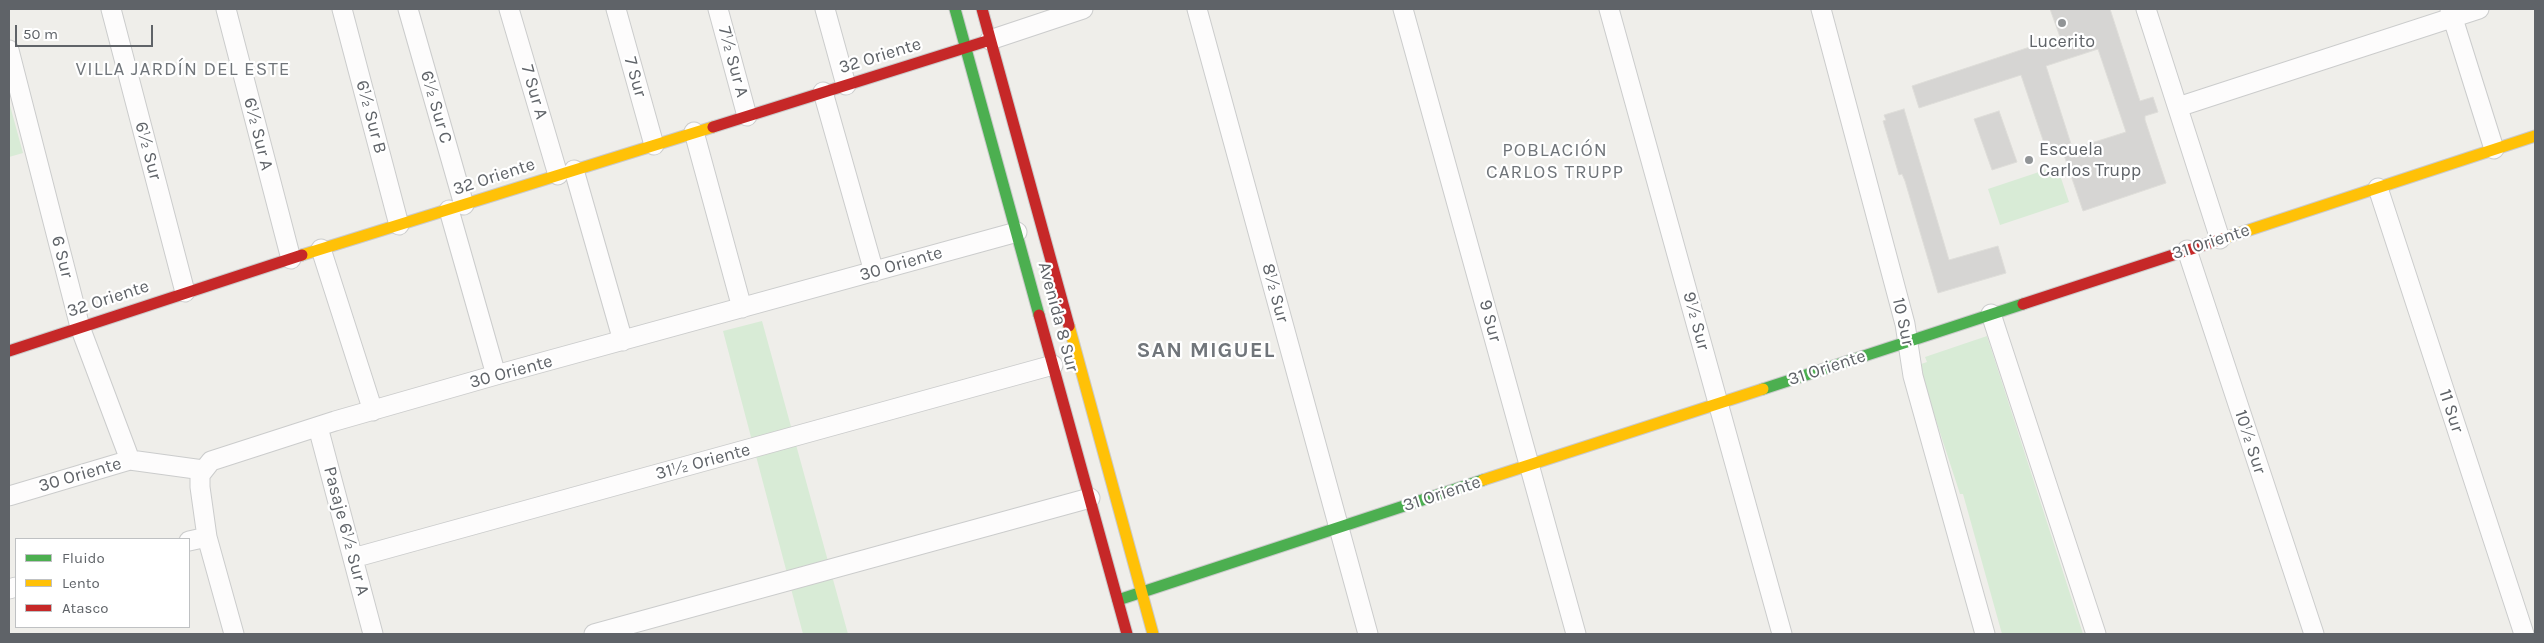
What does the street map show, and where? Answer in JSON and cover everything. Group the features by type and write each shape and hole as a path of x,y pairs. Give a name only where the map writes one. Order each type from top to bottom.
{"street":[{"name":"6½ Sur","path":"111,9 185,292"},
{"name":"6½ Sur A","path":"226,9 291,259"},
{"name":"6½ Sur B","path":"342,9 399,225"},
{"name":"6½ Sur C","path":"408,9 496,376"},
{"name":"7 Sur A","path":"509,9 623,341"},
{"name":"7 Sur","path":"616,9 654,145"},
{"name":"7½ Sur A","path":"718,9 748,116"},
{"path":"825,9 846,85"},
{"name":"Avenida 8 Sur","path":"955,9 1118,600 1124,634"},
{"name":"Avenida 8 Sur","path":"982,9 1151,630"},
{"path":"990,40 1084,9"},
{"name":"8½ Sur","path":"1197,9 1368,634"},
{"name":"9 Sur","path":"1403,9 1576,634"},
{"name":"9½ Sur","path":"1609,9 1782,634"},
{"name":"10 Sur","path":"1822,9 1908,342 1913,376 1985,634"},
{"path":"2146,9 2220,239"},
{"path":"2178,108 2451,13 2479,9"},
{"path":"2451,13 2494,149"},
{"name":"32 Oriente","path":"9,350 185,292 990,40"},
{"name":"6 Sur","path":"9,50 80,327 130,460"},
{"path":"823,92 874,272"},
{"path":"694,132 742,308"},
{"name":"31 Oriente","path":"1118,600 2494,149 2534,141"},
{"name":"11 Sur","path":"2378,188 2524,634"},
{"name":"30 Oriente","path":"9,496 130,460 203,470 217,459 373,411 1016,232"},
{"path":"321,250 373,411"},
{"name":"10½ Sur","path":"2187,250 2314,634"},
{"path":"1991,314 2096,634"},
{"name":"31½ Oriente","path":"353,558 1053,365"},
{"name":"Pasaje 6½ Sur A","path":"318,428 374,634"},
{"path":"203,470 200,481 207,536 234,634"},
{"path":"594,634 1090,498"},
{"path":"190,541 207,536"},
{"path":"1124,634 1151,630"}],"green space":[{"path":"9,102 23,153 9,157"},
{"path":"2057,166 2069,202 2000,225 1988,189"},
{"path":"762,321 848,634 803,634 723,331"},
{"path":"1987,336 2083,634 2002,634 1963,494 1960,494 1918,365 1927,362 1925,357"}],"building":[{"path":"2050,9 2110,9 2140,101 2153,97 2158,112 2145,116 2145,120 2166,183 2083,211 2063,152 2126,132 2098,49 2046,66 2071,144 2047,152 2021,75 1919,108 1912,86 2060,37"},
{"path":"1904,109 1949,260 1998,246 2006,273 1938,293 1905,181 1902,174 1899,175 1883,121 1886,120 1884,115"},
{"path":"1999,111 2017,162 1992,170 1974,119"}],"traffic: fast":[{"path":"955,9 1039,315"},
{"path":"1763,389 2023,304"},
{"path":"1118,600 1483,480"}],"traffic: slow":[{"path":"302,255 713,127"},
{"path":"2225,238 2535,136"},
{"path":"1069,326 1153,634"},
{"path":"1483,480 1763,389"}],"traffic: jam":[{"path":"982,9 1069,326"},
{"path":"713,127 990,40"},
{"path":"2023,304 2225,238"},
{"path":"9,351 302,255"},
{"path":"1039,315 1127,634"}],"place":[{"name":"Lucerito","path":"2062,23"},
{"name":"Escuela Carlos Trupp","path":"2029,160"}],"district":[{"name":"VILLA JARDÍN DEL ESTE","path":"183,70"},
{"name":"POBLACIÓN CARLOS TRUPP","path":"1555,162"},
{"name":"SAN MIGUEL","path":"1206,351"}]}
